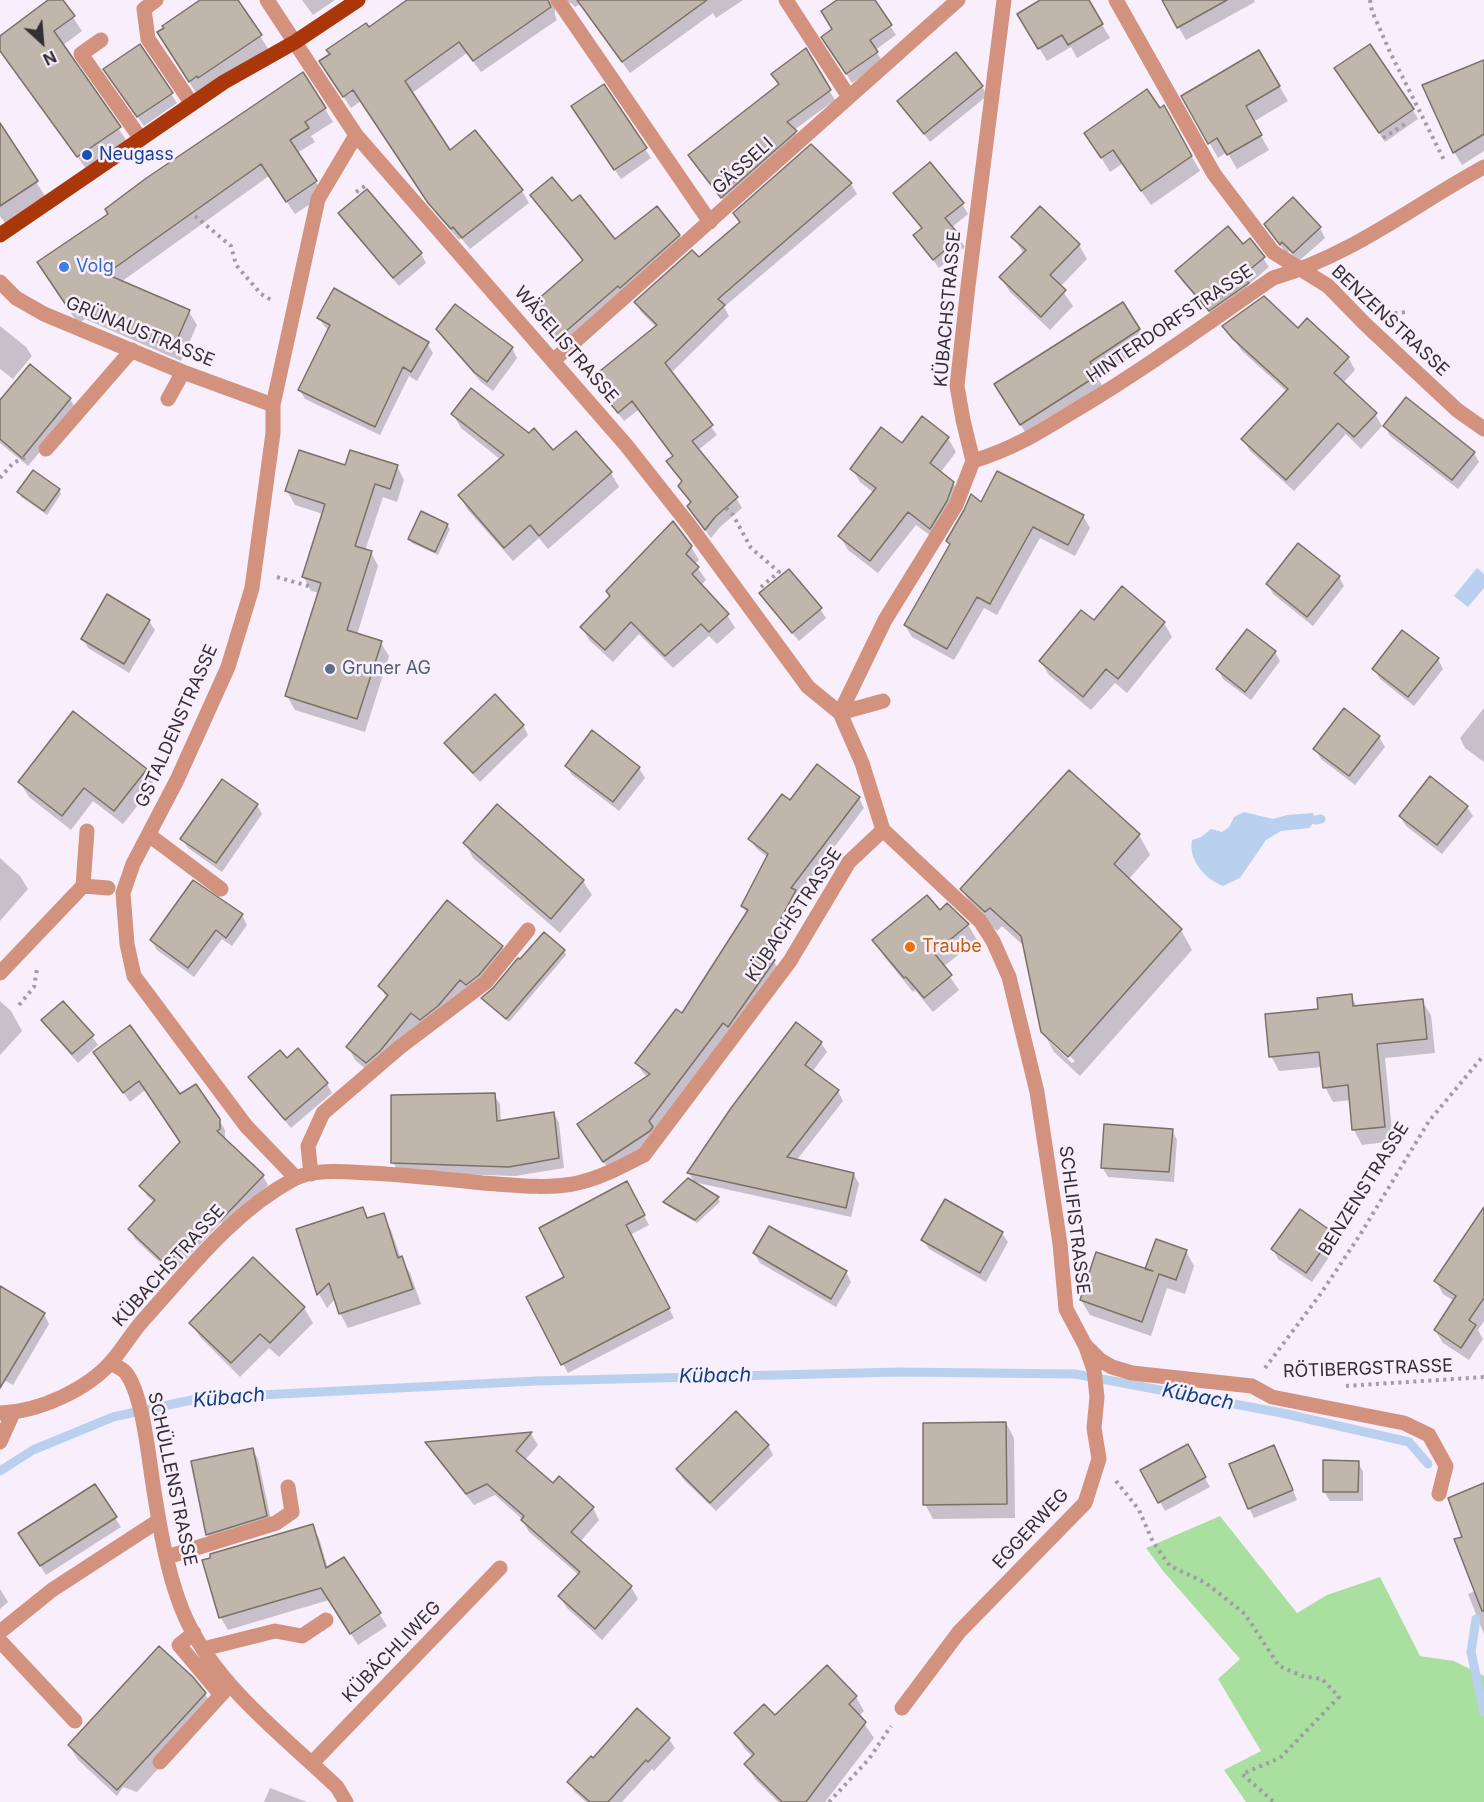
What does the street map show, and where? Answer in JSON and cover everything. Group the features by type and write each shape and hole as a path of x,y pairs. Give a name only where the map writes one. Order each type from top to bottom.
{"main road":[{"path":"0,235 224,82 295,42 358,0"}],"street":[{"path":"156,0 144,9 148,39 192,104"},
{"name":"WÄSELISTRASSE","path":"267,0 356,135 626,445 683,517 808,687 840,713"},
{"path":"558,0 710,222"},
{"path":"786,0 849,97"},
{"name":"GÄSSELI","path":"554,360 958,0"},
{"name":"KÜBACHSTRASSE","path":"973,461 957,386 1004,0"},
{"name":"BENZENSTRASSE","path":"1116,0 1214,174 1273,252 1328,286 1457,410 1484,429"},
{"path":"101,40 81,54 141,139"},
{"name":"GSTALDENSTRASSE","path":"296,1178 246,1126 134,976 127,944 123,893 133,864 177,780 225,675 252,588 273,433 273,405 318,199 356,135"},
{"name":"HINTERDORFSTRASSE","path":"973,461 1007,450 1114,387 1273,278 1303,269 1353,245 1484,167"},
{"name":"GRÜNAUSTRASSE","path":"0,282 16,298 44,314 183,372 273,405"},
{"path":"46,449 132,350"},
{"path":"168,399 183,372"},
{"path":"883,830 862,763 840,713 885,620 956,505 973,461"},
{"path":"840,713 883,701"},
{"name":"KÜBACHSTRASSE","path":"6,1413 64,1398 111,1363 143,1321 221,1233 253,1205 296,1178 311,1174 343,1172 396,1174 531,1187 574,1184 614,1172 644,1155 790,961 849,862 883,830"},
{"name":"SCHLIFISTRASSE","path":"883,830 980,921 993,941 1010,977 1037,1092 1060,1244 1066,1309 1085,1345 1100,1360 1132,1373 1252,1386 1272,1397 1404,1423 1429,1435 1446,1466 1439,1494"},
{"path":"0,973 83,886 87,831"},
{"path":"149,835 221,889"},
{"path":"83,886 108,888"},
{"path":"311,1174 308,1146 323,1113 400,1047 486,982 528,930"},
{"name":"EGGERWEG","path":"902,1708 959,1632 1085,1503 1099,1459 1094,1428 1097,1397 1094,1370 1085,1345"},
{"name":"SCHÜLLENSTRASSE","path":"111,1363 126,1372 137,1398 143,1422 158,1521 188,1623 226,1690 312,1763 337,1787 346,1802"},
{"path":"0,1442 6,1413"},
{"path":"168,1557 276,1523 292,1512 288,1487"},
{"path":"0,1632 52,1590 158,1521"},
{"name":"KÜBÄCHLIWEG","path":"312,1763 500,1569"},
{"path":"203,1649 275,1631 302,1636 326,1620"},
{"path":"160,1762 226,1690 179,1646 194,1633"},
{"path":"0,1641 75,1721"}],"path":[{"path":"1370,0 1372,11 1390,52 1455,183"},
{"path":"1383,138 1405,124"},
{"path":"195,216 231,246 236,265 261,294 294,315"},
{"path":"0,478 13,463"},
{"path":"726,508 733,515 751,548 779,572 756,592"},
{"path":"254,570 312,587"},
{"name":"BENZENSTRASSE","path":"1280,1347 1319,1296 1354,1244 1429,1121 1484,1056"},
{"name":"RÖTIBERGSTRASSE","path":"1344,1386 1484,1377"},
{"path":"1099,1459 1139,1510 1153,1542 1170,1566 1206,1584 1245,1614 1279,1666 1302,1676 1322,1679 1339,1697 1280,1758 1242,1774 1274,1802"},
{"path":"829,1802 869,1759 902,1708"}],"green space":[{"path":"1220,1516 1297,1613 1327,1595 1380,1577 1420,1656 1454,1661 1484,1676 1484,1802 1246,1802 1224,1770 1261,1751 1218,1679 1240,1659 1163,1571 1146,1548"}],"water":[{"path":"1477,568 1484,574 1484,588 1468,607 1454,596"},
{"path":"1244,812 1273,819 1287,815 1313,813 1316,820 1309,828 1281,831 1266,840 1240,878 1223,886 1210,879 1199,868 1191,847 1192,840 1201,837 1211,829 1222,832 1229,827 1234,817"}],"building":[{"path":"48,0 63,0 75,16 54,31 121,127 77,157 0,51 0,36"},
{"path":"200,0 238,0 262,35 189,82 157,32 164,28 162,26"},
{"path":"407,0 548,0 551,7 473,61 459,42 405,81 450,150 475,130 523,190 462,238 428,203 353,90 343,97 319,61 330,54 326,50 366,23 369,27"},
{"path":"577,0 707,0 622,62"},
{"path":"837,0 875,0 892,25 870,40 878,52 846,74 821,37 832,29 821,11"},
{"path":"1040,0 1089,0 1103,24 1068,45 1062,35 1038,49 1017,14"},
{"path":"1162,0 1227,0 1177,28"},
{"path":"140,44 173,93 137,117 103,69"},
{"path":"1370,44 1414,109 1379,133 1334,68"},
{"path":"806,48 831,90 787,122 797,131 721,198 688,155 779,84 771,74"},
{"path":"1259,50 1280,86 1246,106 1262,135 1227,155 1217,138 1208,144 1181,96"},
{"path":"956,52 983,86 924,134 897,101"},
{"path":"1484,60 1484,134 1453,153 1422,85"},
{"path":"303,72 326,108 305,122 309,128 290,140 317,181 286,202 261,164 106,274 190,310 173,349 77,307 70,311 37,262 108,214 105,209 145,179"},
{"path":"604,84 647,148 614,170 571,106"},
{"path":"1147,89 1160,108 1164,105 1192,156 1141,191 1113,150 1101,158 1084,133"},
{"path":"0,123 38,181 0,206"},
{"path":"811,144 852,183 718,299 725,305 665,363 713,425 692,441 738,497 715,517 705,530 687,506 691,502 678,486 682,481 666,461 673,456 632,401 618,413 590,379 657,325 634,302 692,250 699,257 740,222 733,213"},
{"path":"930,162 964,203 945,218 961,237 933,260 913,235 922,228 893,193"},
{"path":"552,177 572,201 580,195 615,239 657,206 680,235 556,340 528,308 583,260 530,195"},
{"path":"367,189 422,253 393,278 338,213"},
{"path":"1293,197 1321,227 1293,253 1282,242 1280,245 1264,224"},
{"path":"1040,206 1080,244 1050,275 1066,290 1041,317 999,277 1026,250 1011,237"},
{"path":"1228,226 1243,244 1250,238 1265,257 1242,276 1249,283 1209,311 1175,271"},
{"path":"334,288 429,342 411,372 403,367 375,427 298,390 330,325 317,318"},
{"path":"1264,296 1298,328 1307,318 1349,357 1334,373 1377,413 1354,437 1338,423 1286,480 1241,439 1288,389 1233,339 1222,326"},
{"path":"1123,302 1140,329 1090,362 1098,375 1020,425 994,384"},
{"path":"455,304 513,347 487,382 474,372 436,329"},
{"path":"30,364 71,398 22,458 0,439 0,400"},
{"path":"471,388 529,433 534,428 553,450 576,431 612,472 539,536 530,525 504,548 458,495 504,455 451,414"},
{"path":"1406,397 1475,452 1452,480 1383,426"},
{"path":"922,416 949,437 930,463 954,482 947,501 930,529 908,512 870,561 838,536 876,488 850,469 881,427 902,443"},
{"path":"299,450 345,465 350,450 398,465 390,489 375,484 355,546 372,551 347,630 382,641 357,719 285,696 321,583 302,577 325,504 285,491"},
{"path":"33,470 60,489 44,511 17,492"},
{"path":"997,471 1084,515 1068,545 1033,527 990,604 977,597 947,649 904,625 950,544 946,541 971,494 981,502"},
{"path":"421,511 448,524 435,552 408,539"},
{"path":"673,521 692,546 686,554 699,567 692,574 729,614 709,632 701,624 665,656 631,622 605,650 580,627 610,596 606,591"},
{"path":"1298,543 1340,576 1307,617 1266,584"},
{"path":"789,569 822,608 792,633 759,593"},
{"path":"1122,586 1165,622 1118,679 1106,669 1083,697 1039,661 1081,610 1094,620"},
{"path":"107,594 150,620 124,664 81,639"},
{"path":"1247,629 1276,651 1245,692 1216,669"},
{"path":"1402,630 1439,658 1408,697 1372,669"},
{"path":"495,694 524,725 473,773 444,743"},
{"path":"1344,708 1380,736 1349,776 1313,749"},
{"path":"73,711 147,769 114,811 84,788 62,816 18,782"},
{"path":"592,730 640,767 613,802 565,766"},
{"path":"817,764 860,797 791,888 796,890 763,952 775,960 728,1027 723,1023 649,1121 653,1127 650,1131 603,1162 577,1124 650,1074 635,1063 676,1009 682,1013 748,910 741,906 768,854 748,839 782,794 790,800"},
{"path":"1069,770 1140,834 1114,864 1182,929 1068,1057 1041,1032 1021,936 990,908 985,912 960,889"},
{"path":"1430,776 1468,806 1437,845 1399,816"},
{"path":"222,779 258,804 216,863 180,839"},
{"path":"497,804 584,880 551,919 463,843"},
{"path":"193,880 243,914 226,938 216,930 188,968 150,940"},
{"name":"Traube","path":"927,895 940,910 947,903 969,924 934,953 952,975 924,998 872,940"},
{"path":"447,900 503,946 479,975 466,985 460,980 438,1006 420,1020 411,1013 380,1051 366,1063 346,1047 388,995 378,986"},
{"path":"544,932 565,950 506,1019 481,998"},
{"path":"1352,994 1353,1006 1423,999 1427,1039 1377,1044 1385,1127 1352,1130 1348,1085 1323,1088 1319,1052 1269,1057 1265,1014 1318,1009 1317,998"},
{"path":"63,1001 94,1035 72,1054 41,1020"},
{"path":"796,1022 822,1042 805,1065 839,1090 787,1157 854,1173 846,1208 687,1173 731,1108"},
{"path":"130,1025 180,1094 196,1084 220,1119 220,1129 217,1131 264,1175 221,1220 215,1214 166,1265 128,1229 155,1200 139,1186 180,1142 139,1081 123,1093 93,1052"},
{"path":"298,1048 328,1083 285,1120 248,1077 280,1050 287,1058"},
{"path":"495,1093 497,1121 554,1112 559,1158 509,1167 391,1163 391,1095"},
{"path":"1104,1124 1173,1129 1169,1172 1101,1168"},
{"path":"688,1178 719,1197 695,1220 663,1202"},
{"path":"627,1181 645,1215 626,1225 670,1308 561,1365 526,1297 564,1277 539,1228"},
{"path":"945,1199 1003,1232 980,1273 921,1240"},
{"path":"363,1207 367,1218 384,1213 398,1258 402,1256 413,1289 339,1314 329,1283 317,1295 296,1229"},
{"path":"1484,1207 1484,1298 1469,1320 1476,1325 1461,1348 1434,1330 1456,1296 1434,1281"},
{"path":"1300,1209 1334,1233 1306,1273 1271,1249"},
{"path":"769,1226 847,1271 831,1299 753,1253"},
{"path":"1156,1239 1187,1250 1176,1280 1159,1274 1142,1322 1080,1300 1096,1252 1145,1268"},
{"path":"253,1257 305,1307 270,1343 260,1334 231,1363 189,1323"},
{"path":"0,1286 45,1313 0,1388"},
{"path":"736,1411 769,1445 710,1503 676,1469"},
{"path":"1006,1422 1007,1504 923,1505 923,1423"},
{"path":"532,1432 516,1451 553,1483 559,1476 594,1507 571,1532 632,1586 595,1629 558,1596 580,1572 521,1520 524,1516 487,1484 466,1494 425,1442"},
{"path":"1188,1444 1206,1477 1158,1503 1140,1470"},
{"path":"1274,1445 1293,1490 1248,1509 1229,1464"},
{"path":"253,1448 267,1516 206,1535 191,1461"},
{"path":"1323,1460 1359,1461 1358,1492 1323,1492"},
{"path":"1484,1483 1484,1611 1482,1611 1454,1539 1462,1537 1448,1498"},
{"path":"95,1484 117,1517 40,1566 18,1533"},
{"path":"313,1524 326,1568 344,1557 381,1613 350,1634 321,1588 219,1618 202,1560 210,1558 210,1554"},
{"path":"159,1646 193,1677 206,1693 117,1790 68,1745"},
{"path":"827,1665 857,1696 849,1704 866,1722 806,1802 782,1802 744,1764 754,1754 734,1733 764,1704 775,1715"},
{"path":"637,1708 670,1738 648,1762 646,1760 608,1802 590,1802 567,1782 591,1756 593,1758"}],"waterway":[{"path":"1316,820 1321,819"},
{"name":"Kübach","path":"0,1471 33,1450 113,1417 201,1398 536,1381 899,1372 1075,1374 1282,1413 1409,1442 1428,1464"},
{"name":"Kübach","path":"1476,1619 1471,1652 1484,1712"}],"place":[{"name":"Neugass","path":"87,155"},
{"name":"Volg","path":"64,267"},
{"name":"Gruner AG","path":"330,669"},
{"name":"Traube","path":"910,947"}]}
